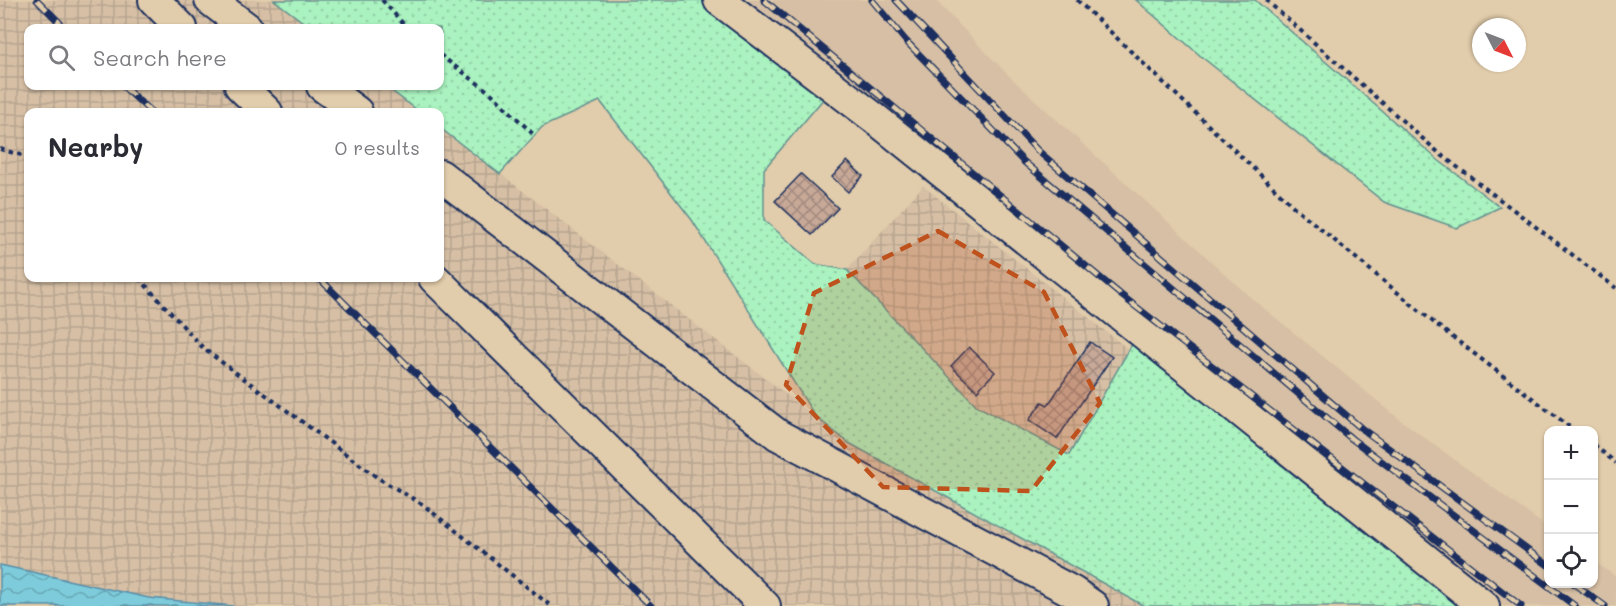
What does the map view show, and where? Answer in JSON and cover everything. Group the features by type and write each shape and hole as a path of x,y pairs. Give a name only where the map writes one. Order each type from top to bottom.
{"street":[{"path":"154,0 178,24"},
{"path":"210,0 242,24"},
{"path":"720,0 873,117 1484,606"},
{"path":"244,90 263,108"},
{"path":"327,90 352,108"},
{"path":"444,178 778,435 1062,586 1093,606"},
{"path":"438,282 765,606"}],"path":[{"path":"382,0 403,24"},
{"path":"1077,0 1293,206 1438,326 1569,426"},
{"path":"1266,0 1439,153 1616,288"},
{"path":"444,58 492,94 534,135"},
{"path":"0,149 24,156"},
{"path":"143,282 204,349 378,478 422,504 551,606"},
{"path":"1598,450 1616,463"}],"highlighted area":[{"path":"938,231 1044,292 1100,403 1031,491 883,487 786,385 814,293"}],"shaded area":[{"path":"0,0 274,0 306,24 24,24 24,90 390,90 415,108 24,108 24,282 444,282 444,130 849,443 1144,606 233,606 149,598 0,565"},
{"path":"745,0 935,0 1011,78 1250,297 1403,422 1544,525 1544,588 1598,588 1598,564 1616,577 1616,606 1499,606 1181,357"},
{"path":"923,186 1129,350 1069,456 977,406 847,270"}],"green space":[{"path":"274,0 745,0 841,78 764,169 764,220 815,264 847,270 977,406 1069,455 1143,325 1499,606 1144,606 849,443 815,416 692,220 600,101 542,127 500,174 444,131 444,108 415,108 390,90 444,90 444,24 306,24"},
{"path":"1136,0 1255,0 1438,160 1500,207 1457,228 1384,202 1203,58"}],"water":[{"path":"0,565 149,598 233,606 0,606"}],"building":[{"path":"847,161 863,176 848,192 832,177"},
{"path":"801,174 838,208 812,235 775,201"},
{"path":"1090,342 1112,357 1057,439 1029,420 1042,402 1048,405"},
{"path":"969,347 995,372 977,391 951,366"}],"railway":[{"path":"37,0 61,24"},
{"path":"764,0 1121,295 1521,606"},
{"path":"872,0 905,40 1023,161 1352,439 1575,606"},
{"path":"896,0 1037,150 1361,428 1544,562"},
{"path":"127,90 147,108"},
{"path":"323,282 651,606"},
{"path":"1580,588 1605,606"}]}
